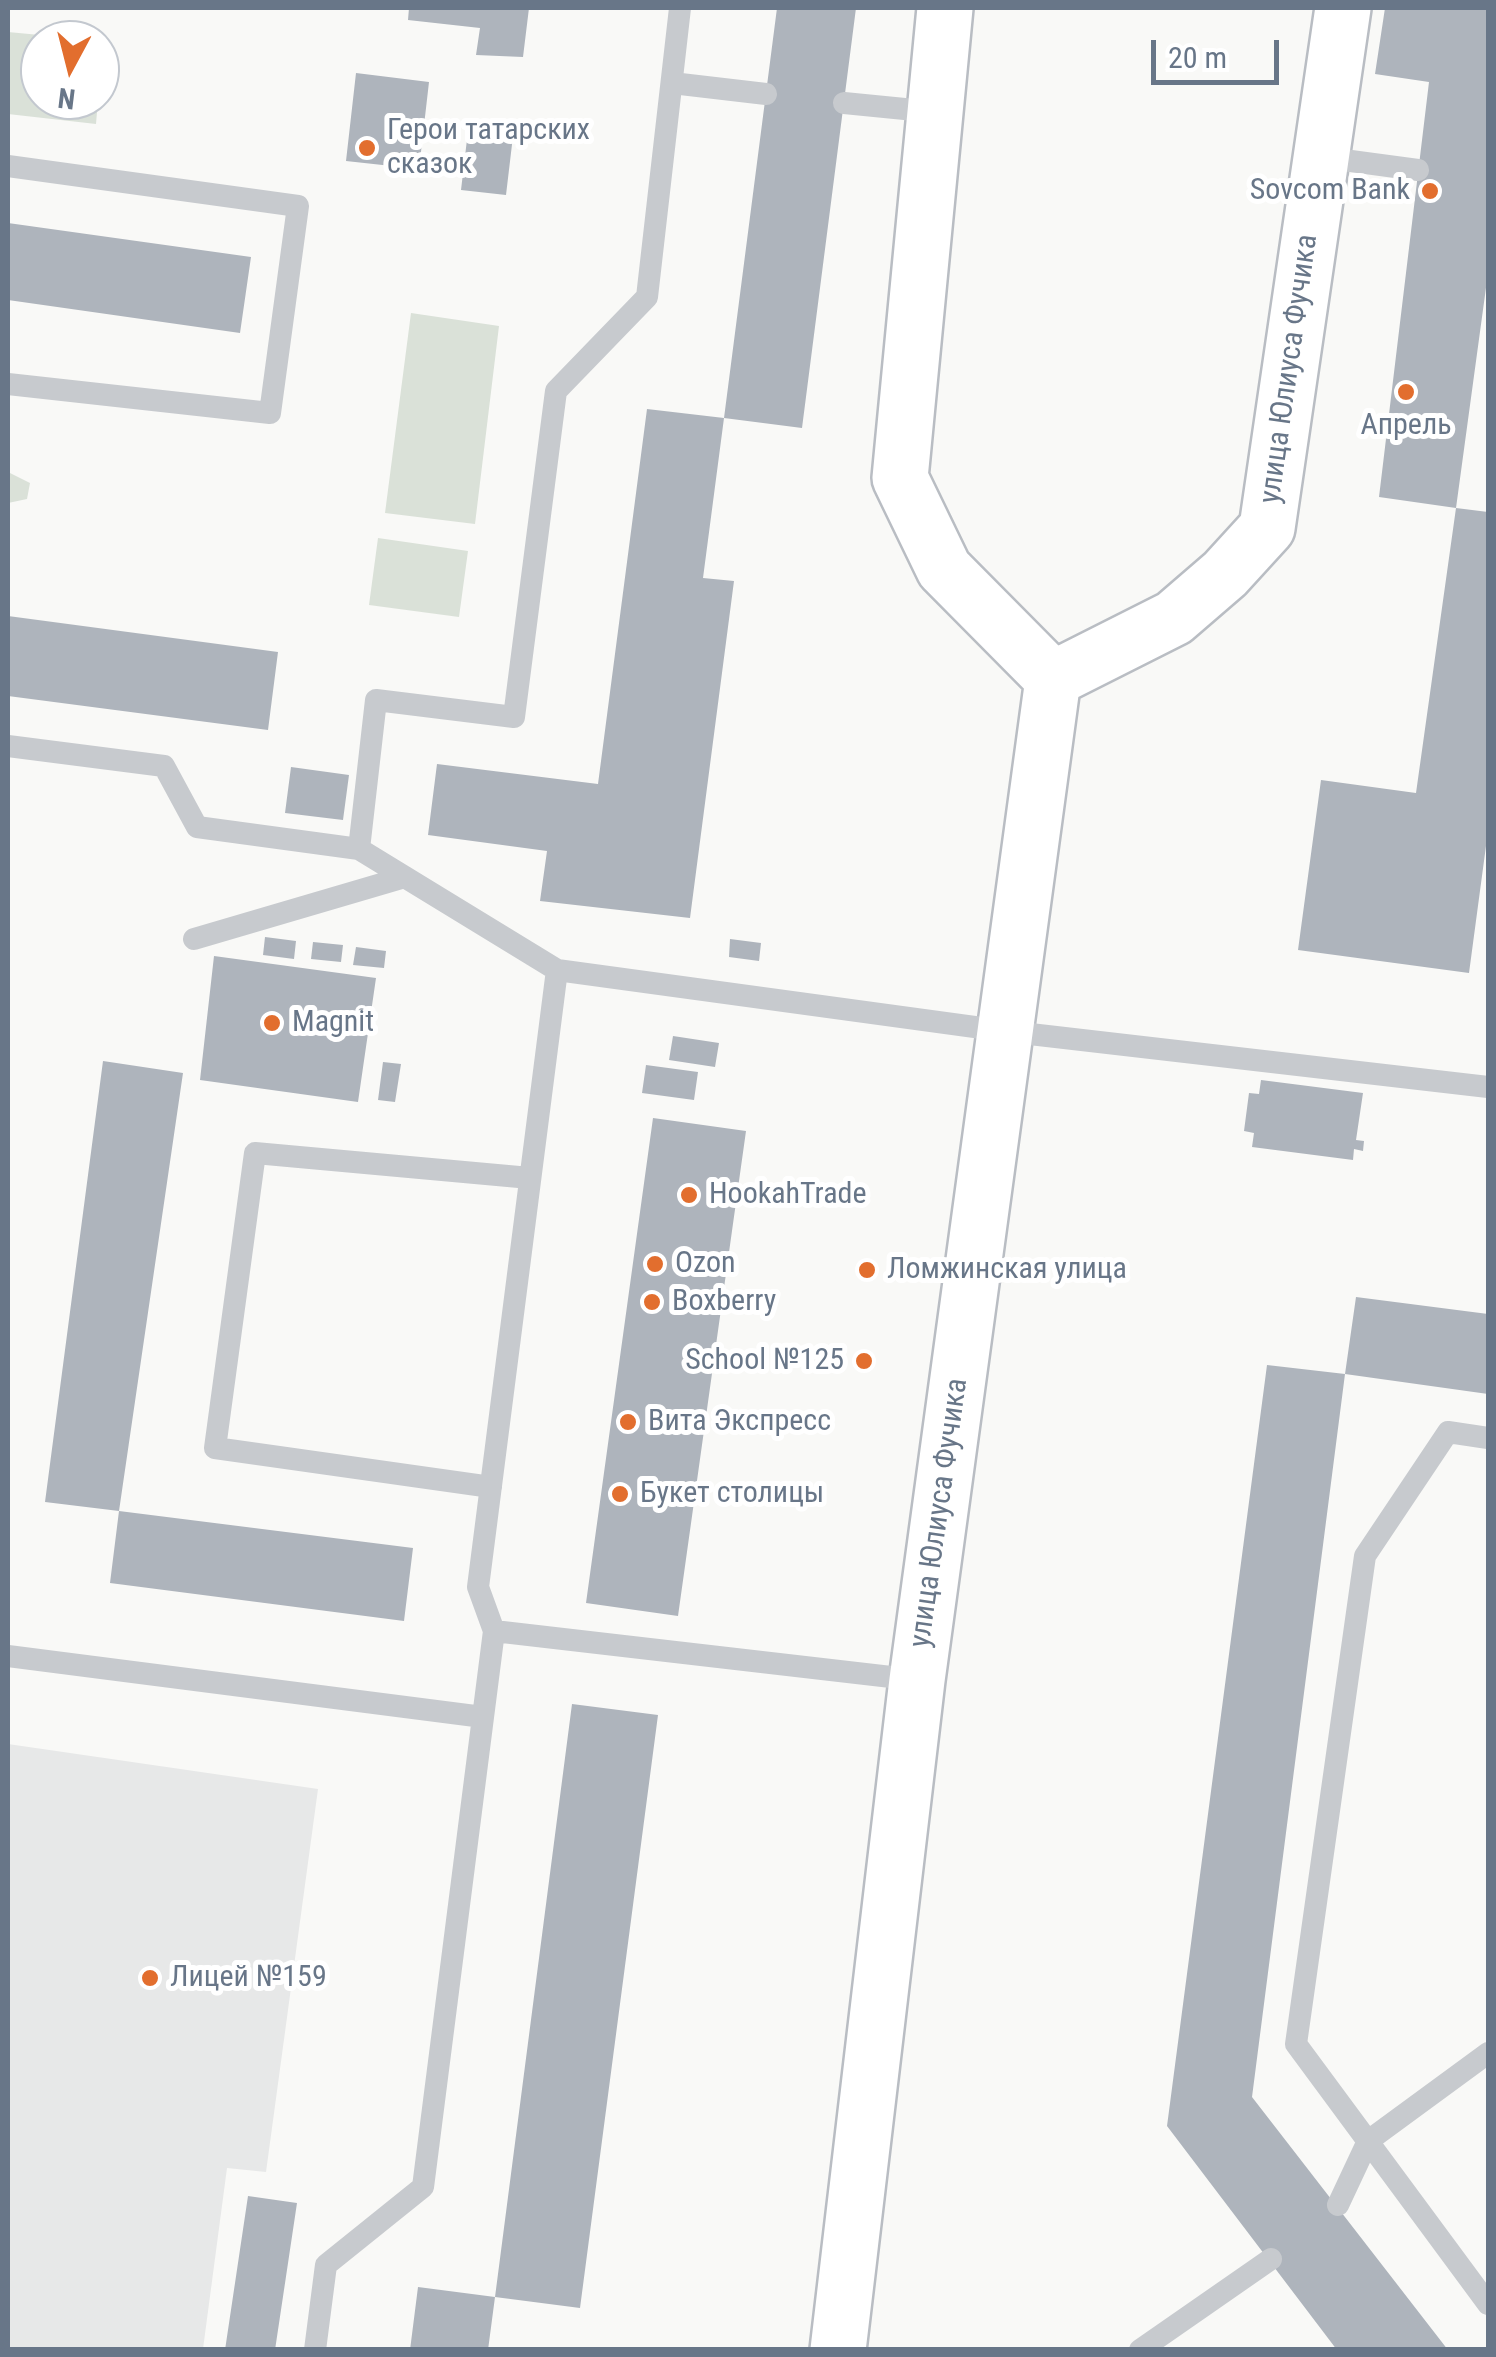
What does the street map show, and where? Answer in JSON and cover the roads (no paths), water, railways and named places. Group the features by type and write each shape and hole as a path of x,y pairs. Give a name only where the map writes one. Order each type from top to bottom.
{"main road":[{"path":"945,8 900,478 944,569 1053,679"},
{"name":"улица Юлиуса Фучика","path":"838,2350 917,1680 1053,679 1174,618 1226,574 1267,528 1342,8"}],"lane":[{"path":"359,849 376,700 514,716 556,391 646,297 680,8"},
{"path":"672,84 766,94"},
{"path":"844,103 935,112"},
{"path":"1321,157 1418,170"},
{"path":"8,166 298,206 270,413 8,384"},
{"path":"8,746 164,766 197,827 359,849 557,970 1004,1031 1488,1087"},
{"path":"194,939 405,877"},
{"path":"315,2350 326,2265 423,2187 494,1632 478,1587 557,970"},
{"path":"491,1487 215,1448 255,1154 530,1178"},
{"path":"1488,1438 1448,1432 1365,1556 1296,2044 1488,2304"},
{"path":"494,1632 917,1680"},
{"path":"8,1656 483,1717"},
{"path":"1338,2204 1368,2142 1488,2052"},
{"path":"1140,2350 1271,2259"}],"place":[{"name":"Герои татарских сказок","path":"367,148"},
{"name":"Sovcom Bank","path":"1430,191"},
{"name":"Апрель","path":"1406,392"},
{"name":"Magnit","path":"272,1023"},
{"name":"HookahTrade","path":"689,1195"},
{"name":"Ozon","path":"655,1264"},
{"name":"Ломжинская улица","path":"867,1270"},
{"name":"Boxberry","path":"652,1302"},
{"name":"School №125","path":"864,1361"},
{"name":"Вита Экспресс","path":"628,1422"},
{"name":"Букет столицы","path":"620,1494"},
{"name":"Лицей №159","path":"150,1978"}]}
